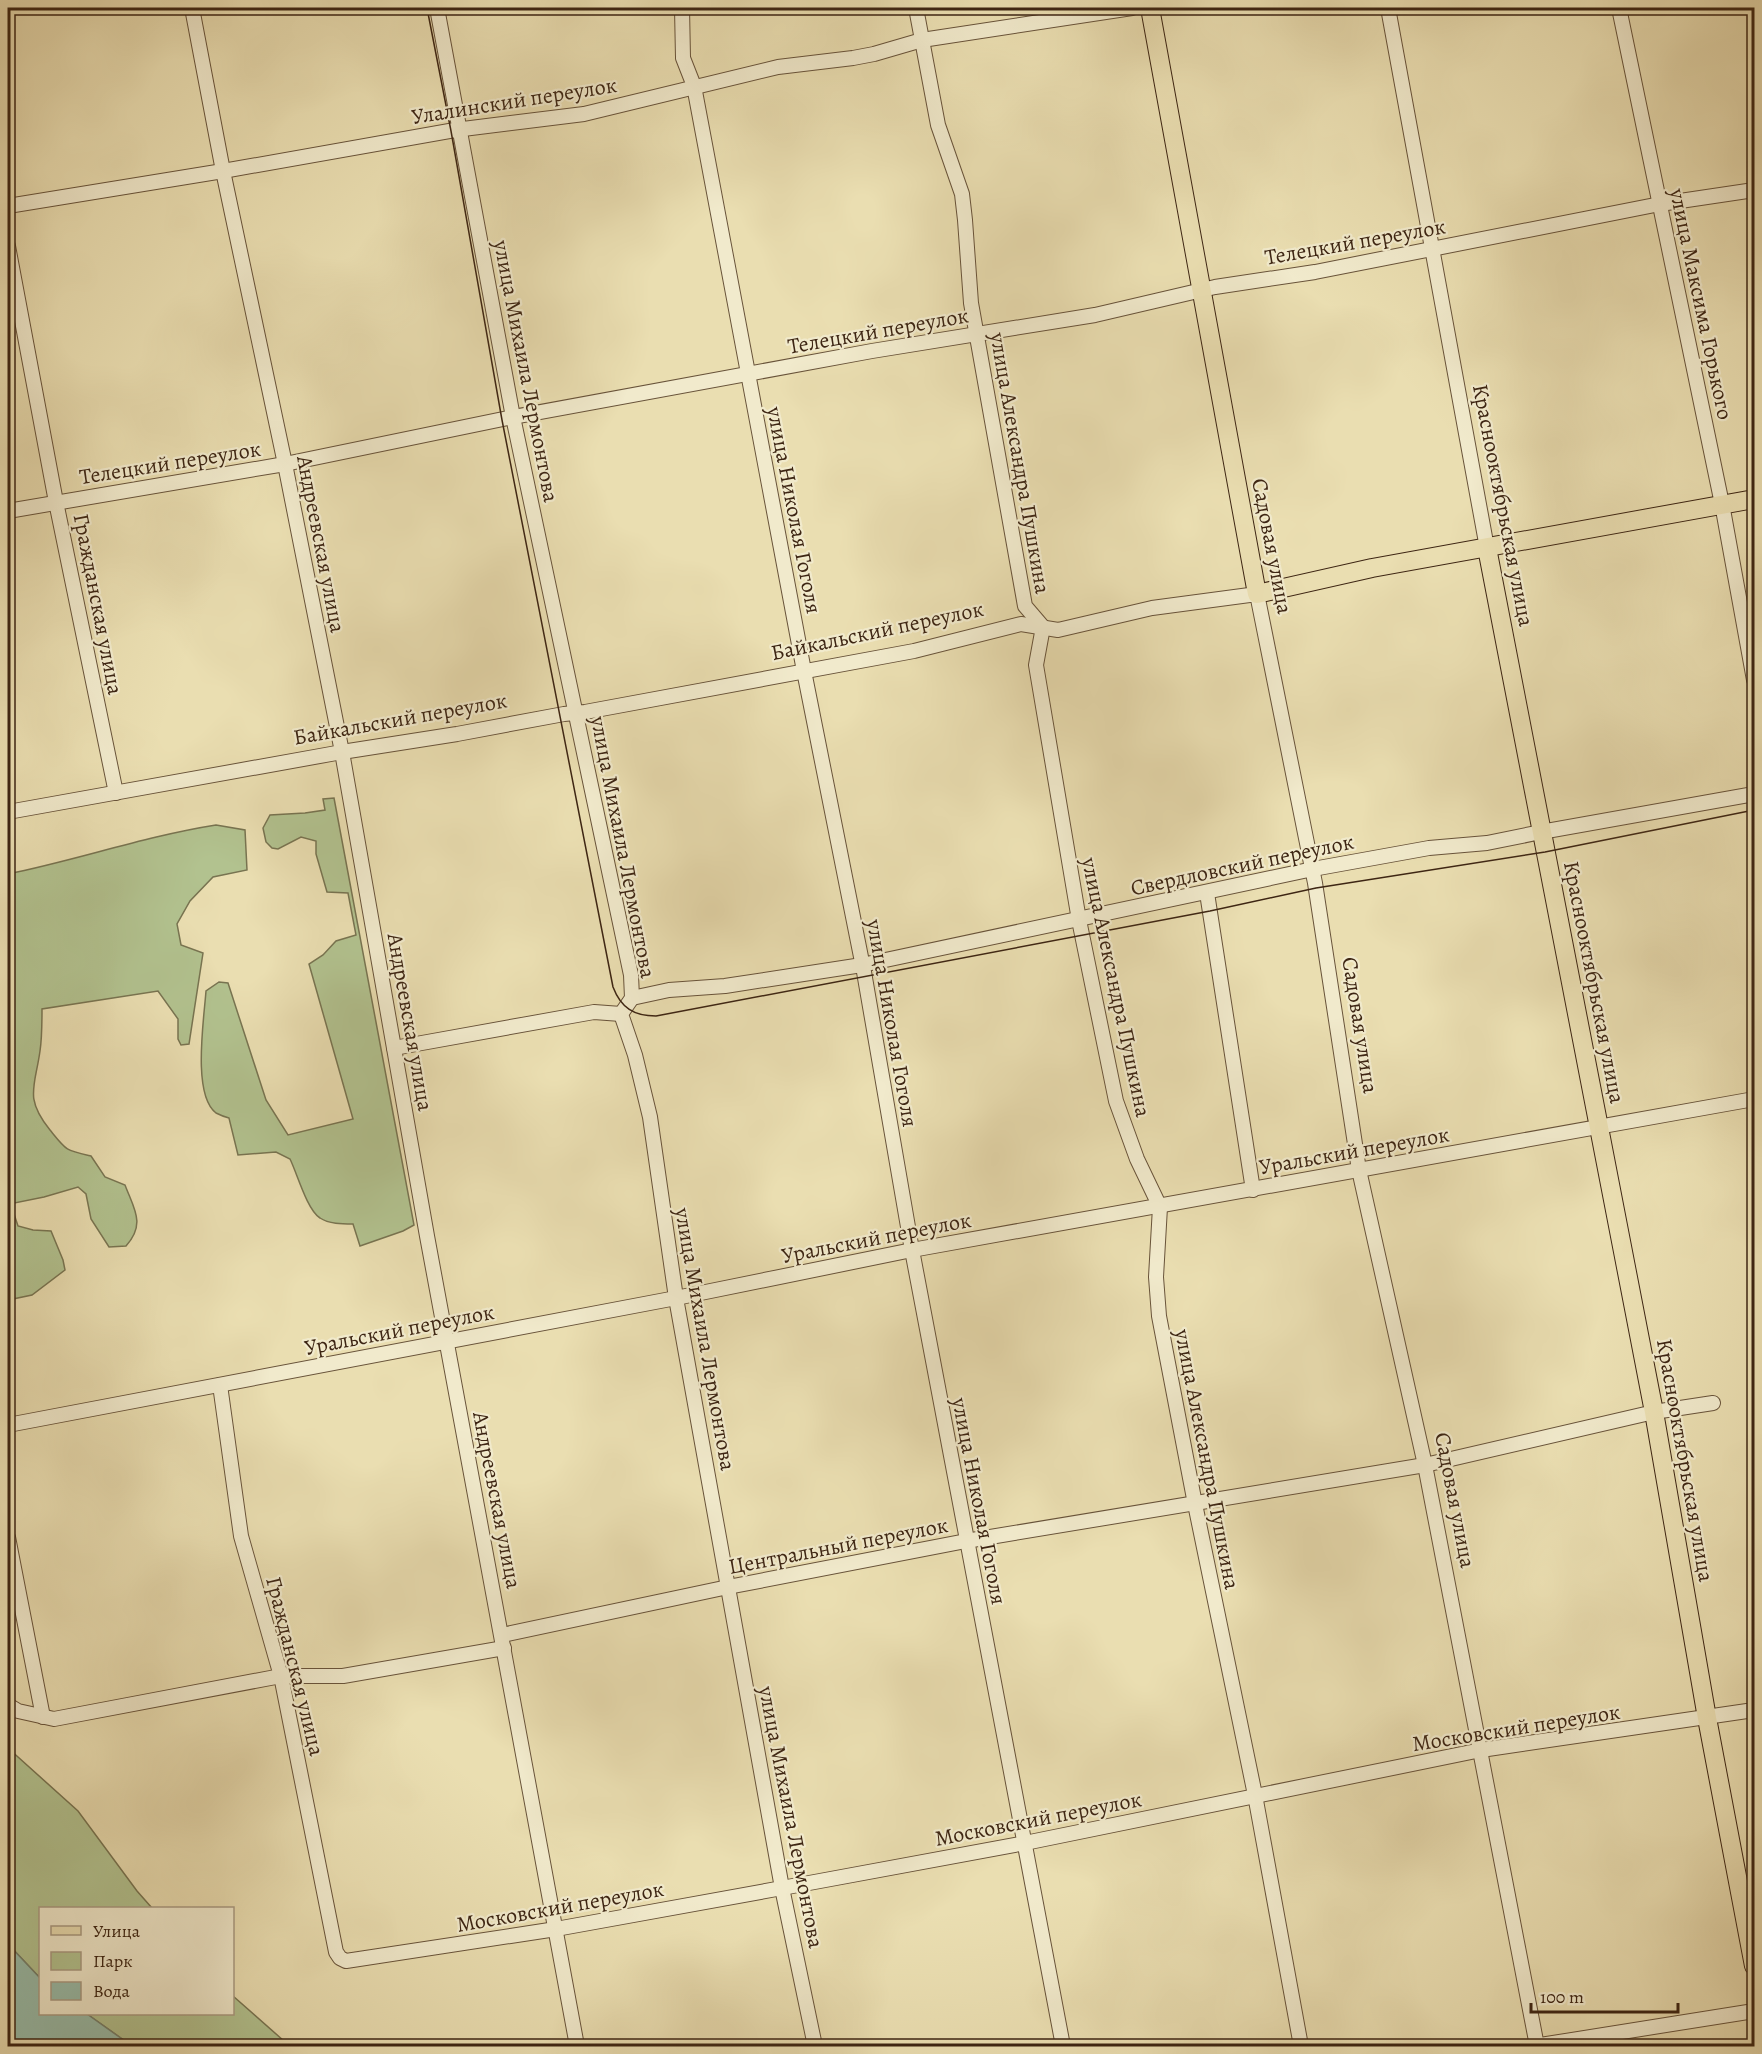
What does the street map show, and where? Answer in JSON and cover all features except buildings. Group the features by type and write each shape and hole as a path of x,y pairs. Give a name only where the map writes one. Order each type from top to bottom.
{"main road":[{"name":"Садовая улица","path":"1150,8 1257,594"},
{"name":"Байкальский переулок","path":"1257,594 1372,568 1755,499"},
{"name":"Краснооктябрьская улица","path":"1487,548 1654,1412 1707,1718 1755,1966"}],"street":[{"name":"Андреевская улица","path":"192,8 223,171 285,464 342,752 447,1341 578,2046"},
{"name":"улица Михаила Лермонтова","path":"437,8 513,417 631,975 632,998 621,1014 635,1055 650,1117 676,1298 782,1888 815,2046"},
{"name":"улица Николая Гоголя","path":"682,8 681,49 685,67 694,86 862,965 966,1541 1063,2046"},
{"name":"улица Александра Пушкина","path":"915,8 938,125 962,194 971,303 1025,606 1043,627 1036,665 1079,920 1116,1101 1137,1159 1161,1207 1156,1298 1195,1504 1255,1795 1300,2046"},
{"name":"Улалинский переулок","path":"8,206 459,129 584,114 778,67 874,54 922,40 1132,8"},
{"name":"Краснооктябрьская улица","path":"1388,8 1487,548"},
{"name":"улица Максима Горького","path":"1619,8 1722,504 1755,680"},
{"name":"Телецкий переулок","path":"8,511 285,464 513,417 748,373 1095,315 1201,290 1315,272 1660,204 1755,190"},
{"name":"Гражданская улица","path":"8,246 56,502 116,793"},
{"name":"Байкальский переулок","path":"8,812 342,752 585,712 914,651 1021,624 1058,630 1152,608 1257,594"},
{"name":"Садовая улица","path":"1257,594 1312,869 1359,1170 1425,1465 1536,2046"},
{"name":"Свердловский переулок","path":"632,998 669,990 725,986 862,965 1312,869 1429,848 1487,843 1755,794"},
{"path":"1207,893 1254,1190"},
{"path":"394,1048 594,1012 621,1014"},
{"name":"Уральский переулок","path":"8,1425 676,1298 912,1250 1755,1099"},
{"name":"Гражданская улица","path":"219,1385 241,1536 282,1676 338,1956"},
{"name":"Центральный переулок","path":"8,1705 18,1711 54,1719 282,1676 343,1676 503,1641 728,1587 966,1541 1425,1465 1654,1412 1713,1403"},
{"path":"8,1537 43,1717"},
{"name":"Московский переулок","path":"338,1956 350,1962 556,1929 1025,1843 1481,1750 1747,1711"},
{"path":"1536,2046 1755,2011"}],"green space":[{"path":"334,798 414,1225 360,1246 353,1224 327,1221 315,1214 290,1159 276,1152 238,1155 229,1118 216,1113 209,1104 202,1074 201,1056 206,991 219,982 228,983 266,1100 288,1135 353,1119 309,964 323,955 336,941 356,935 348,893 327,892 316,854 316,841 301,837 278,849 272,848 266,842 263,828 270,815 325,810 323,799"},
{"path":"216,825 245,830 247,870 213,877 190,901 177,924 181,945 203,953 189,1044 181,1045 178,1039 178,1019 158,991 42,1009 41,1046 33,1092 37,1109 50,1130 64,1146 71,1151 91,1156 105,1177 125,1185 135,1209 136,1231 126,1246 109,1247 91,1219 86,1194 78,1187 14,1203 14,1214 18,1226 51,1231 65,1270 32,1295 8,1300 8,874 164,835"},
{"path":"8,1748 78,1811 151,1907 39,1907 39,1977 8,1944"},
{"path":"234,1997 292,2046 132,2046 88,2015 234,2015"}],"water":[{"path":"8,1944 39,1977 39,2015 88,2015 132,2046 8,2046"}],"tram line":[{"path":"427,8 502,420 613,987 620,1000 629,1009 641,1014 656,1016 1210,911 1316,888 1545,852 1754,810"}]}
